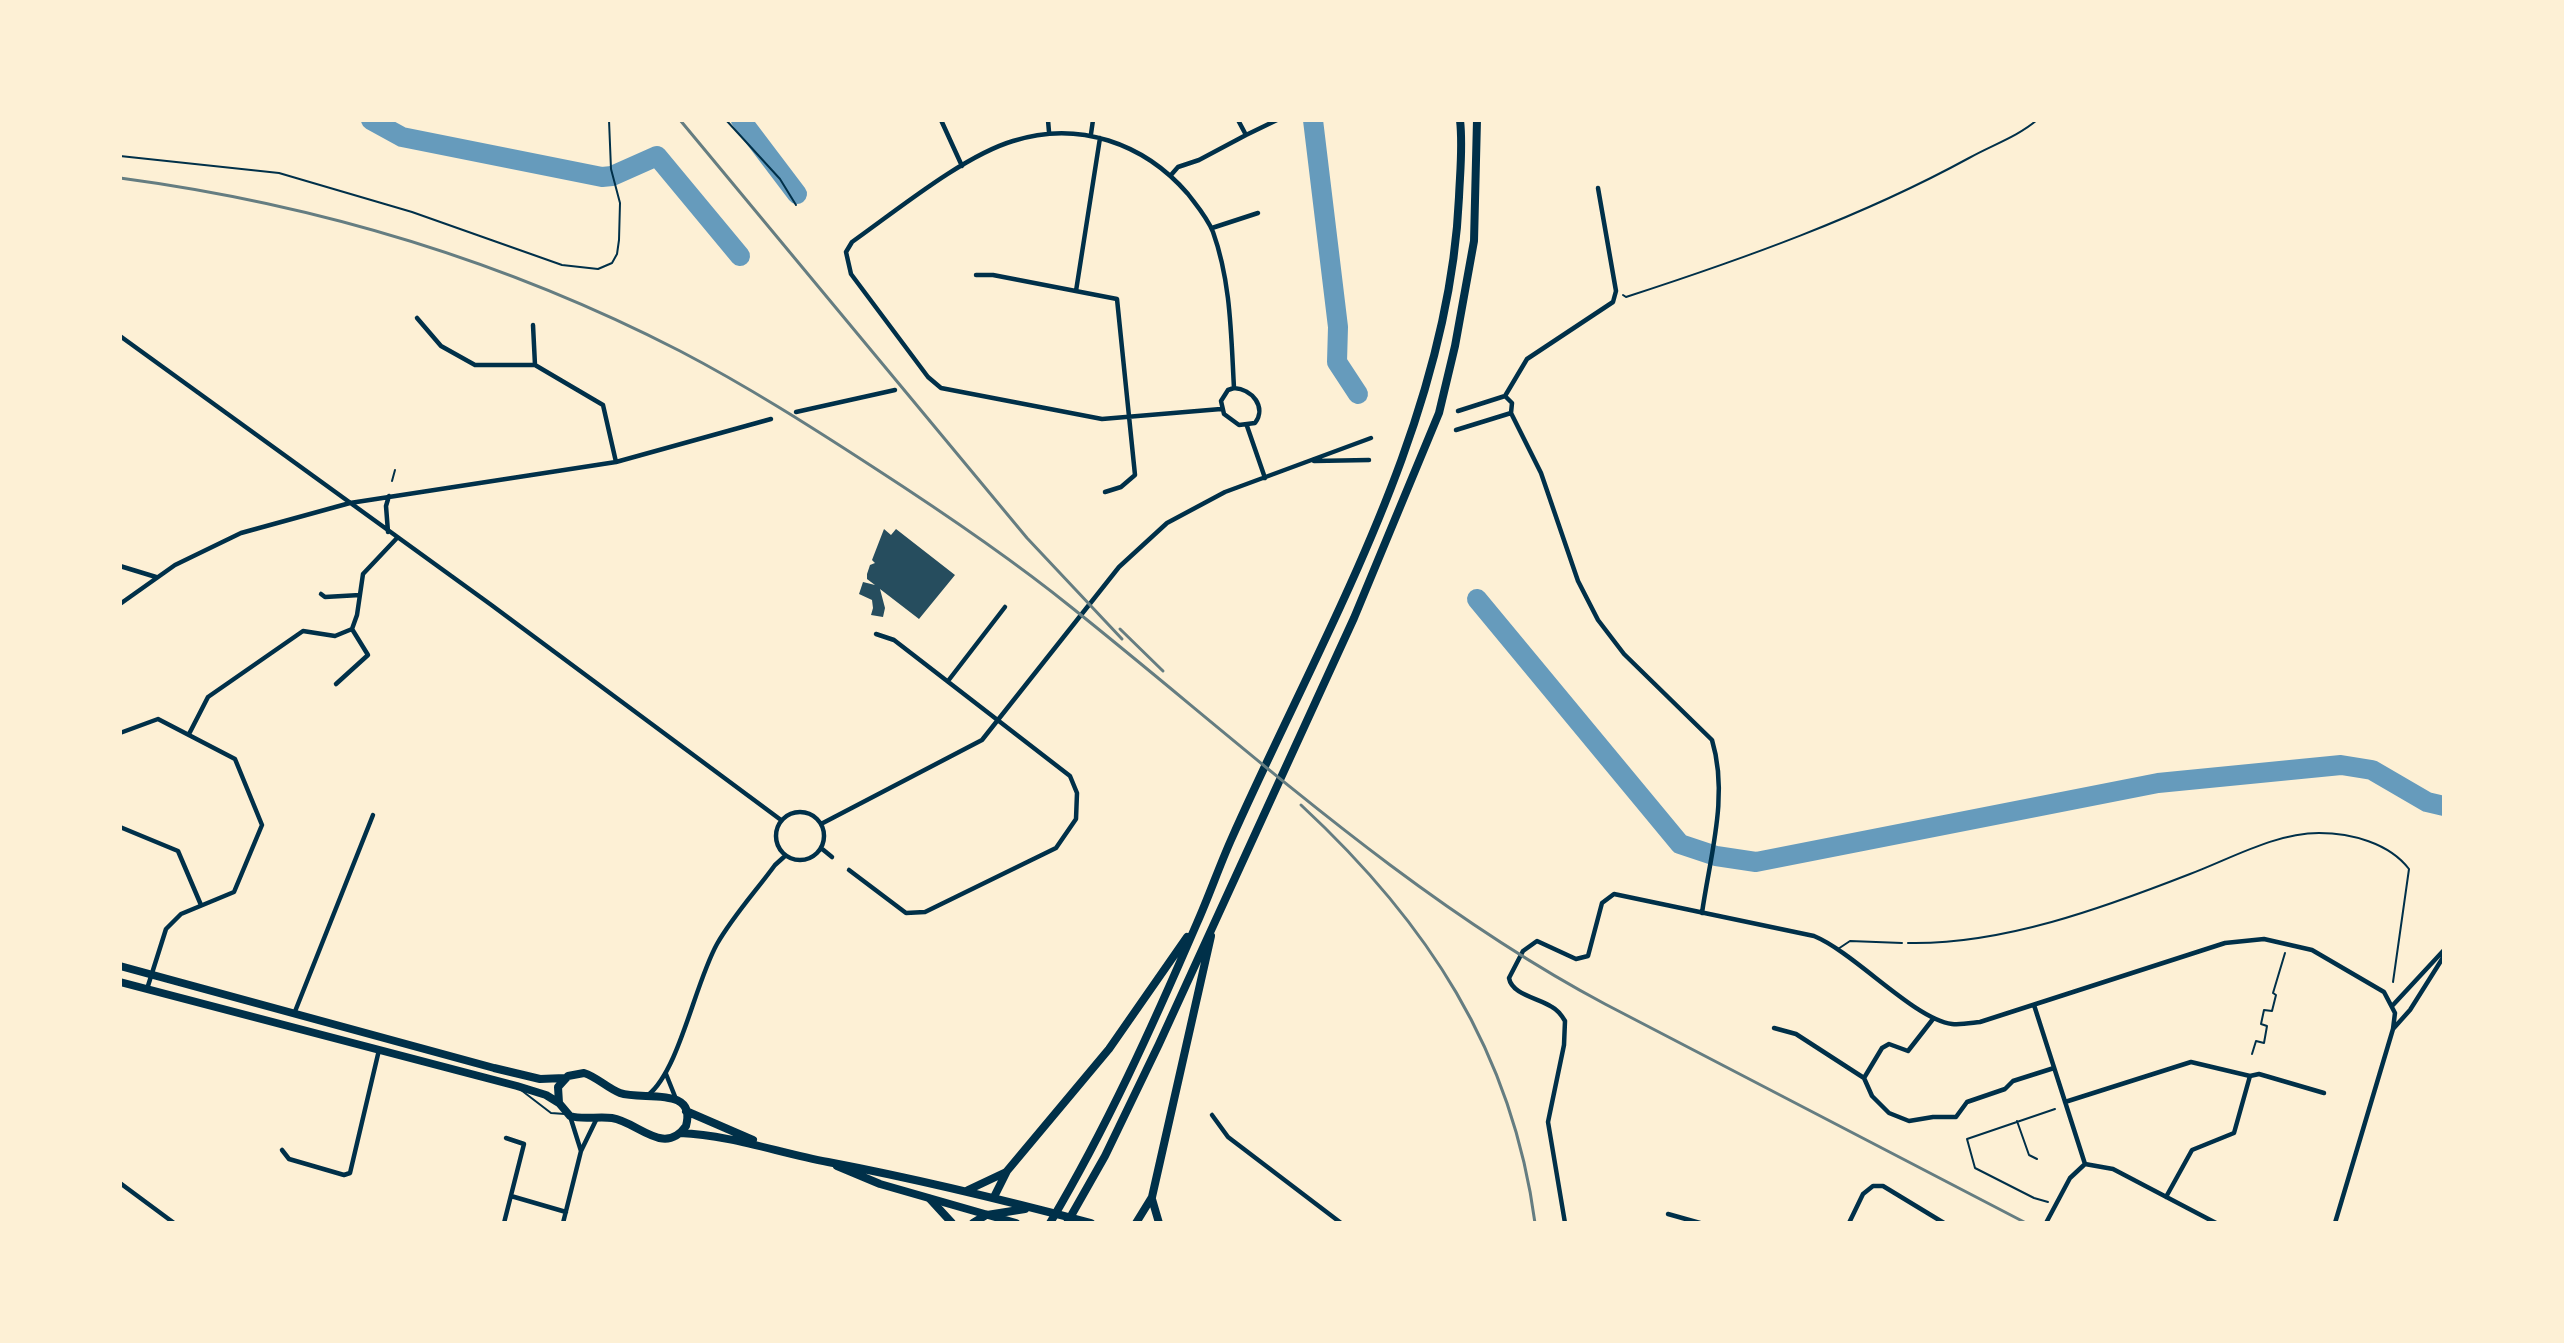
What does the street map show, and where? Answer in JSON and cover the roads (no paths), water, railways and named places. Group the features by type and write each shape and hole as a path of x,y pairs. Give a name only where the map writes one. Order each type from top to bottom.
{"main road":[{"path":"1050,1223 1107,1119 1198,921 1231,840 1352,579 1406,448 1437,354 1457,238 1462,137 1460,120"},
{"path":"1067,1223 1132,1102 1354,618 1439,413 1455,346 1474,241 1477,120"},
{"path":"1136,1223 1152,1197 1215,920"},
{"path":"990,1215 994,1197 1007,1171 1109,1049 1198,921"},
{"path":"120,966 293,1015 540,1079 587,1074 621,1094 645,1097 667,1096 676,1099 686,1111 771,1147"},
{"path":"120,982 518,1086 546,1095 559,1103 568,1115 623,1120 658,1139 671,1138 680,1133 687,1123 686,1111"},
{"path":"559,1103 558,1087 565,1078"},
{"path":"680,1133 771,1147 827,1162 968,1190 1018,1207 1035,1208 1091,1223"},
{"path":"827,1162 880,1184 1013,1222"},
{"path":"968,1190 985,1184 1007,1171"},
{"path":"1152,1197 1159,1223"},
{"path":"930,1199 952,1223"},
{"path":"973,1223 990,1215 1018,1207"}],"street":[{"path":"941,120 962,166"},
{"path":"1048,120 1049,132"},
{"path":"1091,134 1093,120"},
{"path":"1238,120 1246,135"},
{"path":"1171,175 1178,167 1199,160 1277,120"},
{"path":"1221,409 1224,395 1234,388 1241,389 1256,399 1261,408 1260,417 1247,426 1239,425 1221,409 1128,419 1102,419 940,388 927,377 851,274 846,252 852,242 962,166 1012,141 1049,132 1091,134 1146,156 1171,175 1203,212 1212,228 1228,287 1234,388"},
{"path":"1076,291 1100,138"},
{"path":"1458,411 1505,396 1527,359 1613,302 1616,291 1598,188"},
{"path":"1212,228 1258,213"},
{"path":"976,275 993,274 1117,299 1135,475 1121,487 1105,492"},
{"path":"417,318 441,346 475,365 535,365 603,405 616,462"},
{"path":"533,325 535,365"},
{"path":"120,336 781,820"},
{"path":"796,412 895,390"},
{"path":"1505,396 1512,404 1511,413 1541,473 1578,581 1598,620 1624,654 1712,740 1718,759 1720,797 1702,913"},
{"path":"1456,430 1511,413"},
{"path":"120,604 156,577 226,538 350,503 616,462 771,419"},
{"path":"1247,426 1265,478"},
{"path":"821,825 831,817 972,748 982,740 1126,560 1167,523 1206,500 1371,438"},
{"path":"1311,460 1369,460"},
{"path":"388,532 386,506 389,496"},
{"path":"336,684 368,655 352,629 363,574 397,538"},
{"path":"120,566 156,577"},
{"path":"321,594 326,597 360,595"},
{"path":"948,681 1005,608"},
{"path":"189,734 208,697 303,631 335,636 352,629"},
{"path":"849,870 906,913 925,912 1056,848 1076,819 1077,793 1070,776 894,640 876,634"},
{"path":"120,733 158,719 235,759 262,825 234,892 181,914 166,929 147,989"},
{"path":"804,812 812,814 821,825 824,836 820,848 804,860 786,856 777,844 775,836 781,820 787,815 804,812"},
{"path":"293,1015 373,815"},
{"path":"120,827 178,851 201,905"},
{"path":"820,848 832,857"},
{"path":"645,1097 666,1074 706,965 718,942 775,865 786,856"},
{"path":"1565,1223 1548,1122 1564,1045 1566,1021 1554,1008 1511,985 1509,978 1523,951 1537,941 1567,956 1583,959 1588,956 1602,903 1614,894 1822,939 1934,1019 1953,1024 1980,1022 2225,943 2264,939 2312,950 2374,985 2387,994 2393,1005 2393,1029 2335,1223"},
{"path":"2393,1005 2444,950"},
{"path":"2393,1029 2410,1010 2444,957"},
{"path":"2034,1005 2085,1164"},
{"path":"1864,1078 1882,1048 1889,1044 1908,1051 1934,1019"},
{"path":"1774,1028 1796,1034 1864,1078 1872,1096 1889,1113 1909,1122 1933,1117 1956,1117 1967,1102 2005,1089 2013,1081 2054,1068"},
{"path":"282,1150 289,1159 344,1175 350,1173 379,1050"},
{"path":"2065,1102 2190,1062 2250,1076 2259,1074 2324,1093"},
{"path":"666,1074 676,1099"},
{"path":"2166,1197 2192,1150 2234,1133 2250,1076"},
{"path":"568,1115 581,1151"},
{"path":"1212,1115 1228,1137 1341,1223"},
{"path":"563,1223 581,1151 597,1117"},
{"path":"504,1223 524,1144 506,1138"},
{"path":"2085,1164 2113,1169 2216,1223"},
{"path":"2046,1223 2070,1178 2085,1164"},
{"path":"120,1183 174,1223"},
{"path":"1849,1223 1863,1194 1873,1186 1882,1186 1944,1223"},
{"path":"511,1196 566,1212"},
{"path":"1668,1214 1700,1223"}],"lane":[{"path":"1838,949 1850,941 1902,943"},
{"path":"518,1086 551,1113 568,1115"}],"waterway":[{"path":"371,120 402,137 602,177 612,176 657,156 740,256"},
{"path":"741,120 797,194"},
{"path":"1313,120 1338,327 1337,362 1358,394"},
{"path":"1477,599 1680,844 1716,856 1756,862 2158,783 2341,765 2372,770 2427,802 2444,806"}],"railway":[{"path":"680,120 1027,538 1122,639"},
{"path":"120,178 265,203 408,240 546,290 614,319 705,364 826,436 999,552 1071,607 1329,818 1395,869 1463,917 1533,962 1605,1004 2026,1223"},
{"path":"1120,629 1163,671"},
{"path":"1301,805 1346,849 1387,895 1424,943 1456,993 1484,1045 1506,1101 1523,1160 1535,1223"}]}
